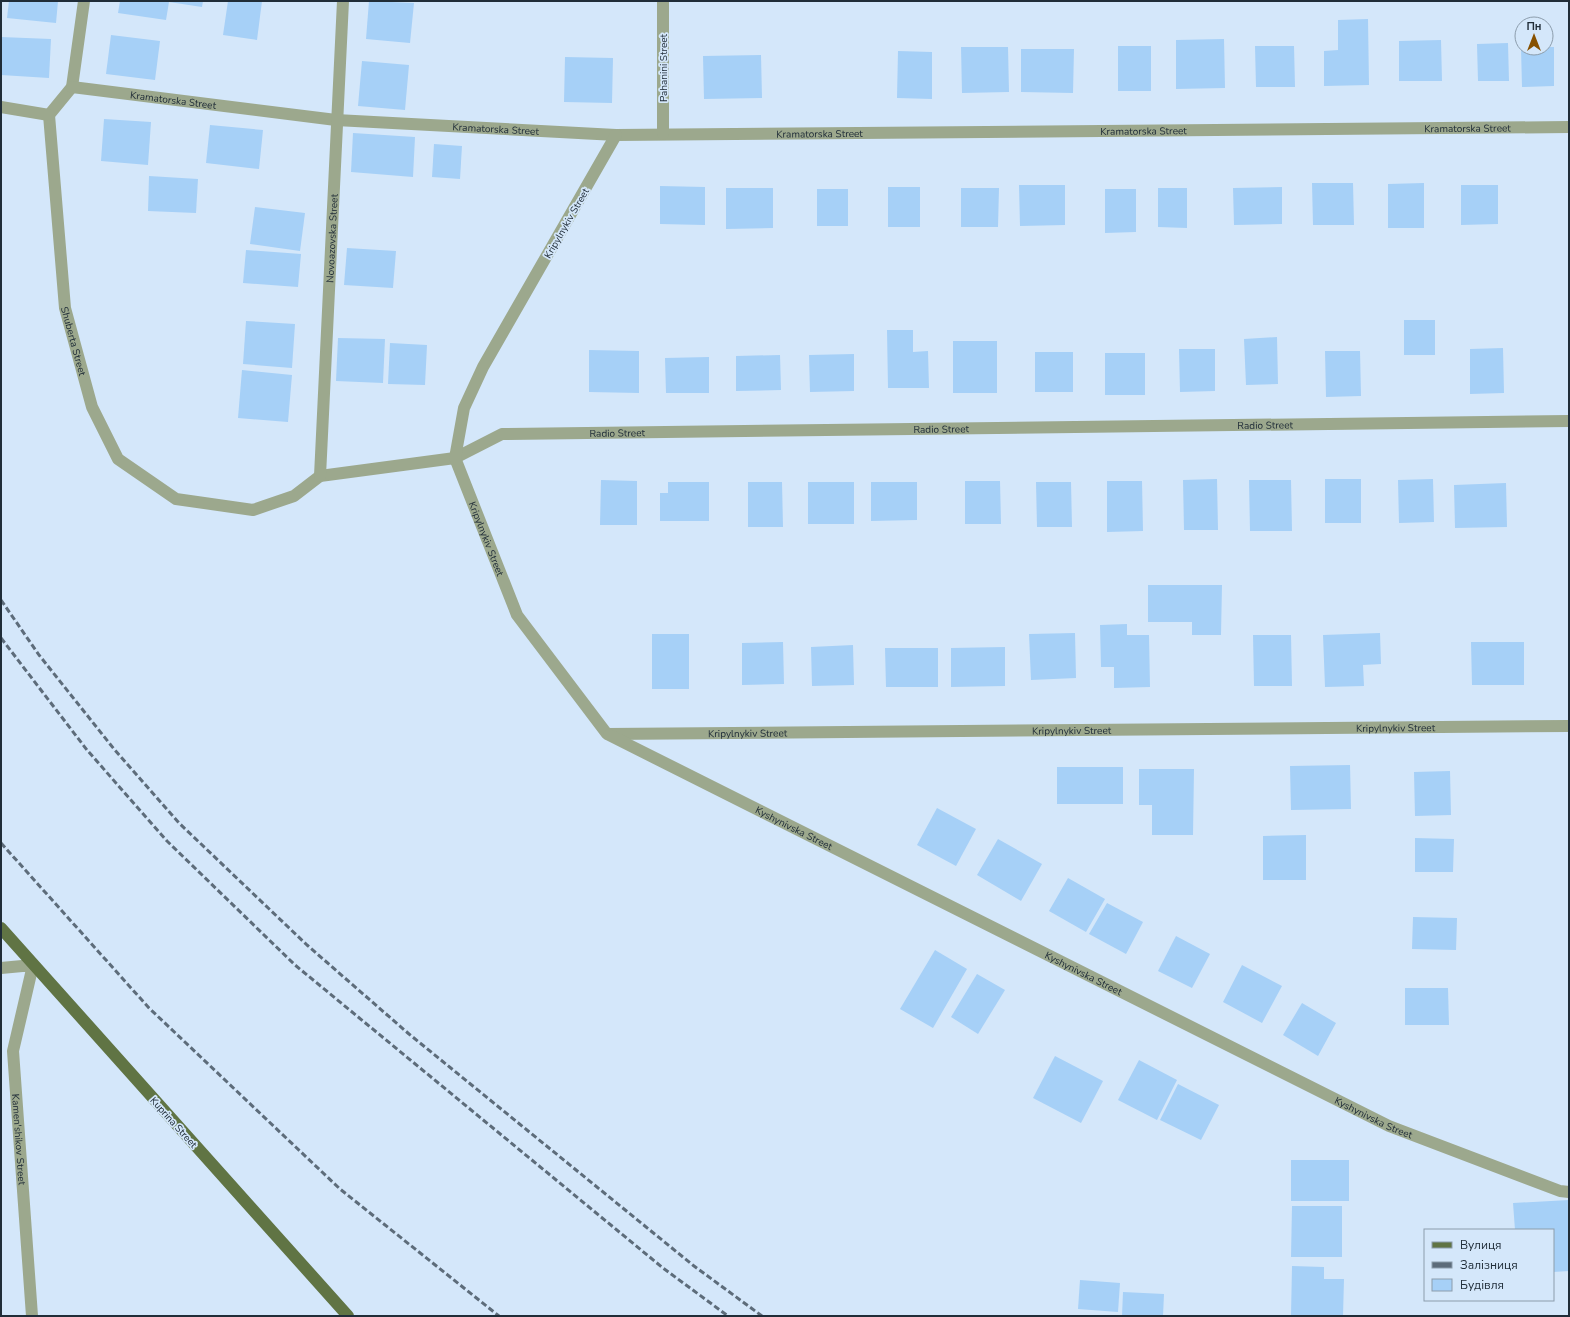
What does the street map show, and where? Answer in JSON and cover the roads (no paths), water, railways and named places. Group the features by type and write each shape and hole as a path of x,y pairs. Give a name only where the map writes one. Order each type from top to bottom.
{"main road":[{"name":"Kuprina Street","path":"1,928 348,1316"}],"street":[{"path":"1,107 49,115 72,87 84,1"},
{"name":"Novoazovska Street","path":"320,476 336,120 343,1"},
{"name":"Pahanini Street","path":"663,1 663,134"},
{"name":"Kramatorska Street","path":"72,87 336,120 616,135 1569,127"},
{"name":"Shuberta Street","path":"49,115 65,308 92,407 118,459 176,500 253,510 294,496 320,476"},
{"name":"Kripylnykiv Street","path":"616,135 483,367 464,408 455,458 517,615 606,734 1569,726"},
{"name":"Radio Street","path":"320,476 455,458 502,434 1569,421"},
{"name":"Kyshynivska Street","path":"606,734 1388,1126 1560,1191 1569,1192"},
{"path":"1,968 33,965"},
{"name":"Kamen'shikov Street","path":"32,1316 13,1051 33,965"}],"railway":[{"path":"1,600 39,655 114,749 179,823 307,945 409,1034 694,1266 762,1316"},
{"path":"1,638 87,750 167,841 295,965 663,1268 728,1316"},
{"path":"1,843 149,1008 340,1189 499,1316"}]}
